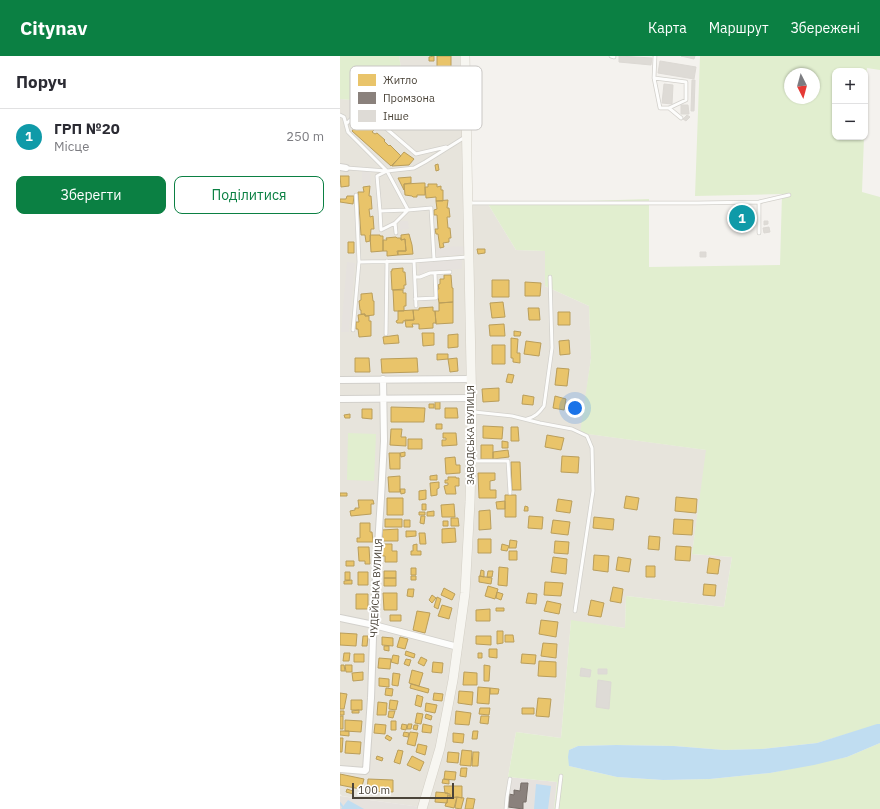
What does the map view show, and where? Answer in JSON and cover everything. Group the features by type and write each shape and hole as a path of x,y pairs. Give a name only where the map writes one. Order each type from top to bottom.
{"main road":[{"name":"ЗАВОДСЬКА ВУЛИЦЯ","path":"465,56 465,66"},
{"name":"ЗАВОДСЬКА ВУЛИЦЯ","path":"422,809 440,748 453,680 465,593 472,412 467,130"}],"street":[{"name":"ЧУДЕЙСЬКА ВУЛИЦЯ","path":"340,769 366,770 372,698 374,600 381,498 384,399 383,379"},
{"path":"340,380 471,379"},
{"path":"340,399 472,398"},
{"path":"340,618 374,625 458,647"}],"lane":[{"path":"654,78 686,82 686,100 669,108 660,108 654,78 655,56"},
{"path":"669,108 680,118"},
{"path":"340,115 344,117 348,132 387,171 408,210"},
{"path":"346,124 350,120"},
{"path":"388,130 416,154 450,146"},
{"path":"343,167 387,171 414,168 467,135"},
{"path":"387,171 377,176 381,230 395,223 408,210"},
{"path":"353,330 359,262 356,194"},
{"path":"468,203 759,202 789,194"},
{"path":"758,233 759,202"},
{"path":"380,211 431,208 434,259"},
{"path":"395,223 396,233"},
{"path":"359,262 414,261 469,257"},
{"path":"386,334 387,261"},
{"path":"414,261 416,306"},
{"path":"415,277 420,277 430,273 450,272"},
{"path":"415,299 436,298 435,273"},
{"path":"522,419 532,418 539,414 544,406 552,348 550,277"},
{"path":"472,412 512,416 572,429 587,436 592,448 593,491 575,611"},
{"path":"471,461 508,461 510,493"},
{"path":"557,809 561,776"},
{"path":"506,809 510,779"}],"shaded area":[{"path":"399,56 463,56 463,66 401,66"},
{"path":"340,99 350,100 350,130 464,130 466,204 488,204 516,250 545,251 545,286 589,306 591,358 581,433 707,450 692,554 732,557 724,607 626,596 625,628 571,621 561,738 516,732 504,809 420,809 420,807 342,796 340,794"},
{"path":"362,171 370,171 371,184 362,184"},
{"path":"400,221 408,221 409,229 400,230"},
{"path":"464,246 464,254 435,257 435,248"},
{"path":"462,259 462,269 424,271 424,274 419,274 419,262"},
{"path":"347,262 355,263 349,332 341,332"},
{"path":"508,777 557,782 554,809 504,809"},
{"path":"340,796 421,807 420,809 340,809"}],"green space":[{"path":"340,56 399,56 401,66 350,66 350,100 340,99"},
{"path":"700,56 880,56 880,70 868,68 832,68 832,140 864,140 862,192 880,197 880,724 817,743 761,749 724,750 674,746 616,745 578,746 569,750 569,766 617,777 663,780 710,779 770,773 847,757 880,743 880,809 554,809 557,782 508,777 516,732 561,738 571,620 625,628 626,596 724,607 732,557 692,554 706,450 580,433 591,358 589,306 545,286 545,251 516,250 488,204 649,199 649,267 780,265 782,194 695,196"},
{"path":"348,433 376,434 374,481 347,480"}],"water":[{"path":"880,724 880,743 847,757 770,773 710,779 663,780 617,777 569,766 569,750 578,746 616,745 674,746 724,750 761,749 817,743"},
{"path":"536,784 551,786 548,809 534,809"},
{"path":"348,800 364,809 341,809"}],"building: Житло":[{"path":"434,56 434,61 429,61 429,57"},
{"path":"437,56 451,56 451,66 437,66"},
{"path":"374,130 372,132 375,134 377,133 401,156 391,166 352,131"},
{"path":"404,152 414,159 409,165 392,166"},
{"path":"438,164 439,170 436,171 435,165"},
{"path":"340,176 349,176 349,186 341,187"},
{"path":"411,177 411,183 404,184 404,190 398,178"},
{"path":"425,183 425,195 417,195 417,197 413,197 405,195 404,184"},
{"path":"428,184 437,184 437,187 441,186 441,190 443,190 443,201 436,201 436,197 426,198 425,187 428,187"},
{"path":"370,186 369,196 371,196 372,209 369,209 370,217 373,216 374,229 371,229 370,241 366,242 365,235 361,235 358,192 364,192 363,187"},
{"path":"347,196 354,196 353,204 340,202 340,199 346,199"},
{"path":"448,200 447,208 449,208 450,217 447,217 451,238 449,238 449,242 443,243 444,247 440,248 438,234 436,234 435,229 438,229 437,215 434,215 434,210 437,209 436,201"},
{"path":"409,234 413,254 398,255 398,251 406,251 405,239 401,240 401,235"},
{"path":"370,235 383,236 383,251 371,252"},
{"path":"386,238 401,238 401,240 405,239 406,251 397,251 398,255 387,256 387,251 383,251 383,240 387,240"},
{"path":"348,242 354,242 354,253 348,253"},
{"path":"477,249 485,249 485,253 478,254"},
{"path":"403,268 403,272 405,272 406,285 404,285 404,289 392,290 392,269"},
{"path":"444,275 451,275 453,302 439,303 437,289 439,289 438,285 440,284 440,279 444,279"},
{"path":"492,280 509,280 509,297 492,297"},
{"path":"525,282 541,283 540,296 525,296"},
{"path":"393,290 403,290 403,293 406,293 406,306 404,306 404,311 394,311"},
{"path":"372,293 374,301 374,315 365,316 365,314 361,314 360,310 359,301 361,300 361,294"},
{"path":"453,302 453,323 436,324 435,311 439,311 439,303"},
{"path":"503,302 505,317 492,318 490,303"},
{"path":"433,307 433,311 435,311 436,323 433,323 433,328 419,329 419,324 412,324 413,327 406,327 405,320 414,320 413,310"},
{"path":"528,308 539,308 540,320 529,320"},
{"path":"413,310 414,320 397,323 398,311"},
{"path":"558,312 570,312 570,325 558,325"},
{"path":"365,314 365,316 369,316 369,321 371,321 371,336 359,337 358,329 356,329 356,322 359,322 358,315"},
{"path":"504,324 505,336 490,336 489,325"},
{"path":"514,331 521,332 520,336 514,336"},
{"path":"422,333 434,333 434,345 423,346"},
{"path":"458,334 458,347 448,348 448,335"},
{"path":"398,335 399,343 384,344 383,337"},
{"path":"511,338 518,339 517,353 520,353 520,363 513,362 513,358 511,358"},
{"path":"569,340 570,354 560,355 559,341"},
{"path":"526,341 541,343 539,356 524,354"},
{"path":"492,345 505,345 505,364 492,364"},
{"path":"437,354 448,354 448,359 437,360"},
{"path":"355,358 369,358 370,372 355,372"},
{"path":"417,358 418,372 382,373 381,359"},
{"path":"457,358 458,371 450,372 448,359"},
{"path":"557,368 569,369 567,386 555,385"},
{"path":"508,374 514,375 512,383 506,382"},
{"path":"499,388 499,401 483,402 482,389"},
{"path":"523,395 534,397 533,405 522,404"},
{"path":"555,396 566,399 564,410 553,408"},
{"path":"435,402 440,402 440,409 435,409"},
{"path":"429,404 434,404 434,408 429,408"},
{"path":"391,407 425,408 424,422 391,422"},
{"path":"445,408 457,408 458,418 445,418"},
{"path":"362,409 372,409 372,419 362,418"},
{"path":"350,414 350,418 345,418 344,415"},
{"path":"436,424 442,424 442,429 436,429"},
{"path":"483,426 503,427 502,439 483,438"},
{"path":"511,427 518,427 519,441 511,441"},
{"path":"391,429 402,429 401,437 406,437 406,446 390,445"},
{"path":"443,433 456,433 457,445 442,446 442,440 446,440 446,438 443,438"},
{"path":"547,435 564,438 561,450 545,447"},
{"path":"408,439 422,439 422,449 408,449"},
{"path":"502,441 508,442 508,448 502,448"},
{"path":"481,445 493,445 493,459 481,459"},
{"path":"508,450 509,457 493,459 493,452"},
{"path":"405,452 405,456 401,457 400,453"},
{"path":"389,453 400,453 400,469 390,469"},
{"path":"562,456 579,457 578,473 561,472"},
{"path":"455,457 456,465 460,465 460,473 446,474 445,458"},
{"path":"511,462 520,462 521,490 512,490"},
{"path":"478,473 495,473 495,480 490,481 490,490 496,490 496,498 479,498"},
{"path":"437,475 437,480 430,480 430,476"},
{"path":"400,476 400,492 389,492 388,477"},
{"path":"448,477 459,478 459,486 455,486 456,494 446,494 444,486 448,485 448,483 445,483 445,480 448,480"},
{"path":"439,482 437,495 431,496 430,483"},
{"path":"400,489 405,489 405,493 401,494"},
{"path":"426,490 426,499 419,500 419,491"},
{"path":"340,493 347,493 347,496 340,496"},
{"path":"505,495 516,495 516,517 505,517"},
{"path":"626,496 639,498 637,510 624,508"},
{"path":"676,497 697,499 696,513 675,511"},
{"path":"387,498 403,498 403,515 387,515"},
{"path":"558,499 572,501 570,513 556,511"},
{"path":"358,500 373,500 374,504 371,504 371,514 351,516 350,511 355,510 355,508 359,508"},
{"path":"505,501 505,509 497,509 496,502"},
{"path":"422,504 426,504 426,510 422,510"},
{"path":"454,504 455,517 442,517 441,505"},
{"path":"525,506 528,507 528,511 524,511"},
{"path":"490,510 491,529 479,530 479,511"},
{"path":"434,511 434,516 427,516 427,512"},
{"path":"419,512 425,512 425,515 419,515"},
{"path":"421,516 425,516 424,524 420,523"},
{"path":"529,516 543,517 542,529 528,528"},
{"path":"594,517 614,519 613,530 593,528"},
{"path":"451,518 458,518 459,526 451,526"},
{"path":"385,519 402,519 402,527 385,527"},
{"path":"674,519 693,520 692,535 673,534"},
{"path":"404,520 410,520 410,527 404,527"},
{"path":"553,520 570,522 568,535 551,533"},
{"path":"443,521 448,521 448,526 443,526"},
{"path":"360,523 370,523 370,532 372,532 373,542 357,542 357,538 360,538"},
{"path":"455,528 456,542 442,543 442,529"},
{"path":"398,529 398,541 383,541 382,530"},
{"path":"406,531 416,531 416,536 406,537"},
{"path":"419,533 425,533 426,544 420,544"},
{"path":"649,536 660,537 659,550 648,549"},
{"path":"478,539 491,539 491,553 478,553"},
{"path":"510,540 517,541 516,548 509,548"},
{"path":"555,541 569,542 568,554 554,553"},
{"path":"382,544 392,544 392,551 397,551 397,562 385,562 385,556 382,556"},
{"path":"417,544 417,551 421,551 421,555 411,555 413,545"},
{"path":"502,544 509,546 507,551 501,550"},
{"path":"676,546 691,547 690,561 675,560"},
{"path":"358,547 369,547 370,564 365,564 365,561 359,561"},
{"path":"509,551 517,551 517,560 509,560"},
{"path":"594,555 609,556 608,572 593,570"},
{"path":"553,557 567,559 566,574 551,572"},
{"path":"618,557 631,559 629,572 616,570"},
{"path":"709,558 720,560 718,574 707,573"},
{"path":"346,561 354,561 354,566 346,566"},
{"path":"646,566 655,566 655,577 646,577"},
{"path":"499,567 508,568 507,586 498,585"},
{"path":"411,568 416,568 416,575 411,575"},
{"path":"481,570 484,571 484,577 480,576"},
{"path":"384,571 396,571 396,578 384,578"},
{"path":"488,571 493,571 492,577 487,577"},
{"path":"345,572 350,572 350,580 345,580"},
{"path":"358,572 368,572 368,585 358,585"},
{"path":"411,576 416,576 416,580 411,580"},
{"path":"479,576 492,578 491,584 479,582"},
{"path":"384,578 396,578 396,586 384,586"},
{"path":"352,580 352,584 344,584 344,581"},
{"path":"545,582 563,583 561,596 544,595"},
{"path":"704,584 716,585 715,596 703,595"},
{"path":"488,586 498,589 495,599 485,596"},
{"path":"613,587 623,589 621,603 610,601"},
{"path":"444,588 455,594 452,600 441,595"},
{"path":"408,589 414,589 413,597 407,596"},
{"path":"497,592 503,594 501,600 496,598"},
{"path":"383,593 397,593 397,610 384,610"},
{"path":"528,593 537,594 536,604 526,603"},
{"path":"356,594 368,594 368,609 356,609"},
{"path":"432,595 436,598 432,603 429,600"},
{"path":"437,597 441,599 438,609 434,607"},
{"path":"591,600 604,603 601,617 588,615"},
{"path":"547,601 561,604 559,614 544,611"},
{"path":"442,605 452,608 449,619 438,616"},
{"path":"496,608 504,608 504,611 496,611"},
{"path":"490,609 490,621 476,621 476,610"},
{"path":"417,611 430,613 425,633 413,630"},
{"path":"390,615 401,615 401,621 390,621"},
{"path":"541,620 558,622 556,637 539,634"},
{"path":"497,631 503,631 503,643 497,644"},
{"path":"340,633 357,634 356,646 340,645"},
{"path":"505,635 513,635 514,642 505,642"},
{"path":"363,636 368,636 367,646 362,646"},
{"path":"476,636 491,636 491,645 476,644"},
{"path":"382,637 393,638 393,646 382,645"},
{"path":"400,637 408,639 405,649 397,647"},
{"path":"543,643 557,644 556,658 541,656"},
{"path":"384,646 389,646 389,651 384,650"},
{"path":"489,649 497,649 497,658 489,657"},
{"path":"406,651 415,654 414,658 405,655"},
{"path":"344,653 350,653 349,661 343,661"},
{"path":"478,653 482,653 482,658 478,658"},
{"path":"354,654 364,654 364,662 354,662"},
{"path":"522,654 536,655 535,664 521,663"},
{"path":"393,655 399,656 398,664 391,662"},
{"path":"421,657 427,660 424,666 418,663"},
{"path":"379,658 391,659 390,669 378,668"},
{"path":"406,659 411,660 409,666 404,664"},
{"path":"539,661 556,662 556,677 538,676"},
{"path":"433,662 443,663 442,673 432,672"},
{"path":"341,665 344,665 345,671 341,671"},
{"path":"345,665 352,665 352,672 346,672"},
{"path":"484,665 490,666 489,681 484,681"},
{"path":"412,670 423,673 419,686 409,683"},
{"path":"363,672 363,680 353,681 352,673"},
{"path":"464,672 477,673 477,685 463,685"},
{"path":"393,673 400,674 398,686 392,685"},
{"path":"379,678 389,679 389,687 379,686"},
{"path":"411,684 429,689 428,693 410,688"},
{"path":"478,687 490,688 489,704 477,703"},
{"path":"386,688 393,689 392,696 385,695"},
{"path":"490,688 499,689 498,694 490,694"},
{"path":"459,691 473,692 472,705 458,703"},
{"path":"340,693 347,694 344,709 340,709"},
{"path":"434,693 443,694 442,701 433,700"},
{"path":"417,695 423,697 421,707 415,705"},
{"path":"538,698 551,699 549,717 536,716"},
{"path":"351,700 362,700 362,710 351,710"},
{"path":"390,700 398,701 396,710 389,709"},
{"path":"378,702 387,703 386,715 377,715"},
{"path":"426,703 437,705 435,713 425,711"},
{"path":"480,708 490,708 489,715 479,714"},
{"path":"522,708 534,708 534,714 522,714"},
{"path":"359,710 359,713 352,713 352,711"},
{"path":"340,711 344,711 344,715 340,715"},
{"path":"389,711 395,711 393,718 388,717"},
{"path":"456,711 471,713 469,725 455,724"},
{"path":"417,713 423,714 421,724 415,723"},
{"path":"426,714 432,716 431,720 425,718"},
{"path":"340,716 343,716 343,729 340,729"},
{"path":"481,716 489,716 488,724 480,723"},
{"path":"345,720 362,721 361,732 345,731"},
{"path":"391,721 396,721 396,730 391,730"},
{"path":"375,724 386,725 385,734 374,733"},
{"path":"402,724 407,725 406,730 401,729"},
{"path":"408,724 412,724 411,729 407,729"},
{"path":"423,724 432,726 431,733 422,732"},
{"path":"414,725 418,725 417,730 413,729"},
{"path":"340,731 349,731 349,736 340,735"},
{"path":"473,731 478,731 477,739 472,739"},
{"path":"404,732 409,733 408,737 403,736"},
{"path":"410,732 418,733 415,746 407,744"},
{"path":"453,733 464,734 463,743 453,742"},
{"path":"387,735 392,738 390,741 385,738"},
{"path":"340,738 343,738 342,752 340,752"},
{"path":"346,741 361,742 360,754 345,753"},
{"path":"418,744 427,746 425,755 416,752"},
{"path":"398,750 403,751 400,764 394,762"},
{"path":"462,750 472,751 471,766 460,765"},
{"path":"448,752 459,753 458,763 447,762"},
{"path":"473,752 479,752 478,766 472,766"},
{"path":"377,756 383,758 382,761 376,759"},
{"path":"412,756 424,762 420,771 407,765"},
{"path":"461,768 467,768 466,777 460,776"},
{"path":"445,771 456,772 455,780 444,779"},
{"path":"340,774 364,779 362,786 360,786 360,789 340,785"},
{"path":"368,779 393,780 393,792 367,791"},
{"path":"443,779 449,780 449,784 442,783"},
{"path":"444,786 462,786 462,798 450,798 450,794 445,793"},
{"path":"347,789 353,791 353,794 346,792"},
{"path":"436,792 448,793 447,803 435,802"},
{"path":"448,795 450,795 450,798 457,797 454,808 445,806"},
{"path":"457,797 464,798 461,809 455,808"},
{"path":"467,798 475,799 473,809 465,809"}],"building: Промзона":[{"path":"521,783 528,783 526,802 523,802 523,809 508,807 509,794 514,795 514,790 520,791"}],"building: Інше":[{"path":"619,56 652,58 651,65 619,62"},
{"path":"681,56 695,56 694,59"},
{"path":"660,61 696,67 694,79 658,73"},
{"path":"692,80 695,80 694,111 691,111"},
{"path":"664,84 673,85 672,104 662,103"},
{"path":"681,105 688,105 689,114 681,114"},
{"path":"687,115 690,117 686,121 683,119"},
{"path":"733,214 752,214 752,221 733,221"},
{"path":"764,221 768,221 768,224 764,225"},
{"path":"769,227 770,232 764,233 763,228"},
{"path":"700,252 706,252 706,257 700,257"},
{"path":"581,668 591,670 590,677 580,676"},
{"path":"598,669 607,669 607,674 598,674"},
{"path":"598,680 611,682 609,709 596,707"}],"waterway":[{"path":"340,803 343,807"}],"place":[{"name":"ГРП №20","path":"742,218"}]}
